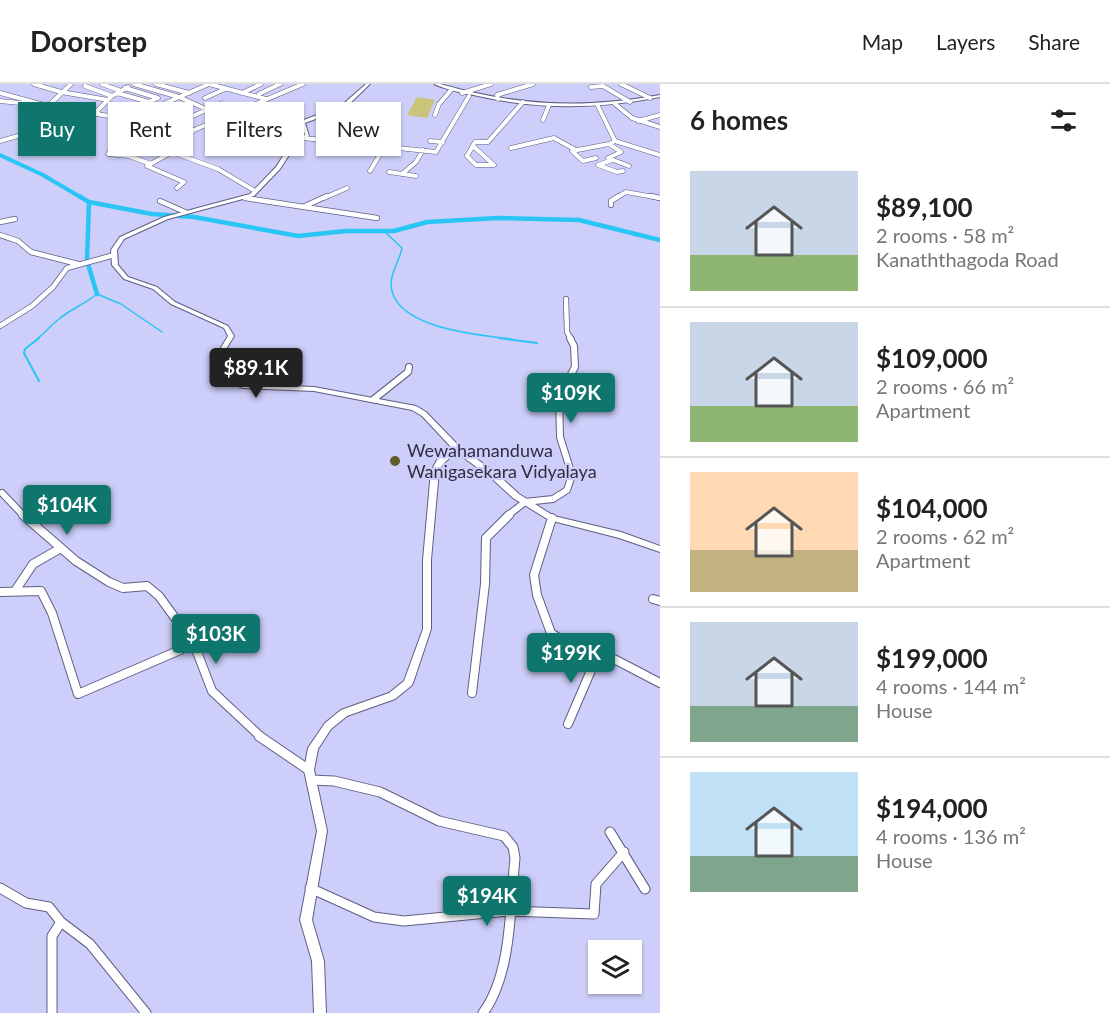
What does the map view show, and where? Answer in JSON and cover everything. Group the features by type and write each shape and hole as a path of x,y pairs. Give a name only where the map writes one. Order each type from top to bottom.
{"street":[{"path":"34,84 61,92 108,100"},
{"path":"52,102 71,84"},
{"path":"80,90 91,84"},
{"path":"102,84 149,102 158,98 121,91"},
{"path":"0,141 39,130 57,132 97,113 112,96 132,84 190,102"},
{"path":"156,84 189,93"},
{"path":"167,102 209,84 272,98"},
{"path":"205,98 240,84"},
{"path":"244,92 261,84"},
{"path":"259,94 279,84 297,87"},
{"path":"259,102 303,84"},
{"path":"349,102 368,84"},
{"path":"436,84 470,96 549,105 598,106 660,96"},
{"path":"462,93 491,84"},
{"path":"498,99 497,95 533,84"},
{"path":"621,84 650,98"},
{"path":"85,86 112,96"},
{"path":"591,87 603,86 630,102"},
{"path":"269,89 284,93"},
{"path":"435,115 439,104 452,89"},
{"path":"244,92 266,99"},
{"path":"0,93 29,102"},
{"path":"401,148 436,152 470,96"},
{"path":"0,101 18,102"},
{"path":"478,141 488,142 523,102"},
{"path":"615,104 638,121 660,127"},
{"path":"543,120 549,105"},
{"path":"598,106 615,141"},
{"path":"97,113 108,115"},
{"path":"638,121 660,115"},
{"path":"304,124 308,132 304,137"},
{"path":"194,130 205,125"},
{"path":"474,147 494,165 473,164 467,156 481,134"},
{"path":"510,148 554,138 574,149 615,141 660,155"},
{"path":"430,141 442,142"},
{"path":"609,144 621,152 608,157 628,166"},
{"path":"574,149 572,151 583,161 596,158"},
{"path":"402,174 416,162 423,150"},
{"path":"129,156 152,164"},
{"path":"165,156 147,166 184,182 177,189"},
{"path":"184,156 218,168 255,191"},
{"path":"288,156 270,177 245,198 185,212 122,238 114,250 115,265 126,278 155,288 173,303 226,327 231,336 214,364 219,376 225,380 243,386 314,389 414,408 424,414 456,448 525,502 552,518 621,535 660,549"},
{"path":"369,171 379,156"},
{"path":"612,160 598,165 617,172 623,171"},
{"path":"389,172 416,176"},
{"path":"302,207 347,188"},
{"path":"611,205 611,201 626,192 660,198"},
{"path":"245,198 376,218"},
{"path":"160,201 185,212"},
{"path":"0,222 15,219"},
{"path":"0,235 18,241 31,252 78,264"},
{"path":"0,326 32,306 53,287 67,268 114,255"},
{"path":"471,693 485,584 486,538 496,525 525,502 553,499 567,490 572,475 560,437 559,396 566,379 575,367 574,346 567,332 566,299"},
{"path":"375,399 408,372 409,367"},
{"path":"320,1013 318,961 306,920 322,831 310,775 313,748 328,726 355,707 392,696 408,683 427,629 427,560 435,471 440,462 456,448"},
{"path":"2,493 14,507 61,548 105,580 125,588 147,586 159,596 194,644 212,691 221,702 310,775 380,792 439,821 504,836 513,847 515,858 504,962 495,997 483,1013"},
{"path":"552,518 534,575 537,595 551,633 566,643 598,654 660,683"},
{"path":"15,591 22,575 34,561 61,548"},
{"path":"0,592 41,591 52,613 78,694 194,644"},
{"path":"568,724 598,654"},
{"path":"610,832 645,889"},
{"path":"310,888 343,905 374,917 404,921 508,911 594,914 596,884 624,852"},
{"path":"0,888 26,903 49,907 61,922 90,944 146,1013"},
{"path":"51,1013 52,936 61,922"}],"shaded area":[{"path":"417,97 435,100 427,118 407,115"}],"waterway":[{"path":"0,155 43,175 82,198"},
{"path":"79,196 89,202"},
{"path":"87,259 89,202"},
{"path":"89,202 152,214 194,217 298,236 346,231 394,231 427,222 498,218 579,220 660,240"},
{"path":"385,232 402,248 391,284 395,299 406,311 439,327 511,339"},
{"path":"88,264 97,294"},
{"path":"37,339 63,316 97,294 121,304 162,332"},
{"path":"39,338 25,349 24,353 39,381"},
{"path":"499,338 537,343"}],"place":[{"name":"Wewahamanduwa Wanigasekara Vidyalaya","path":"395,461"}]}
